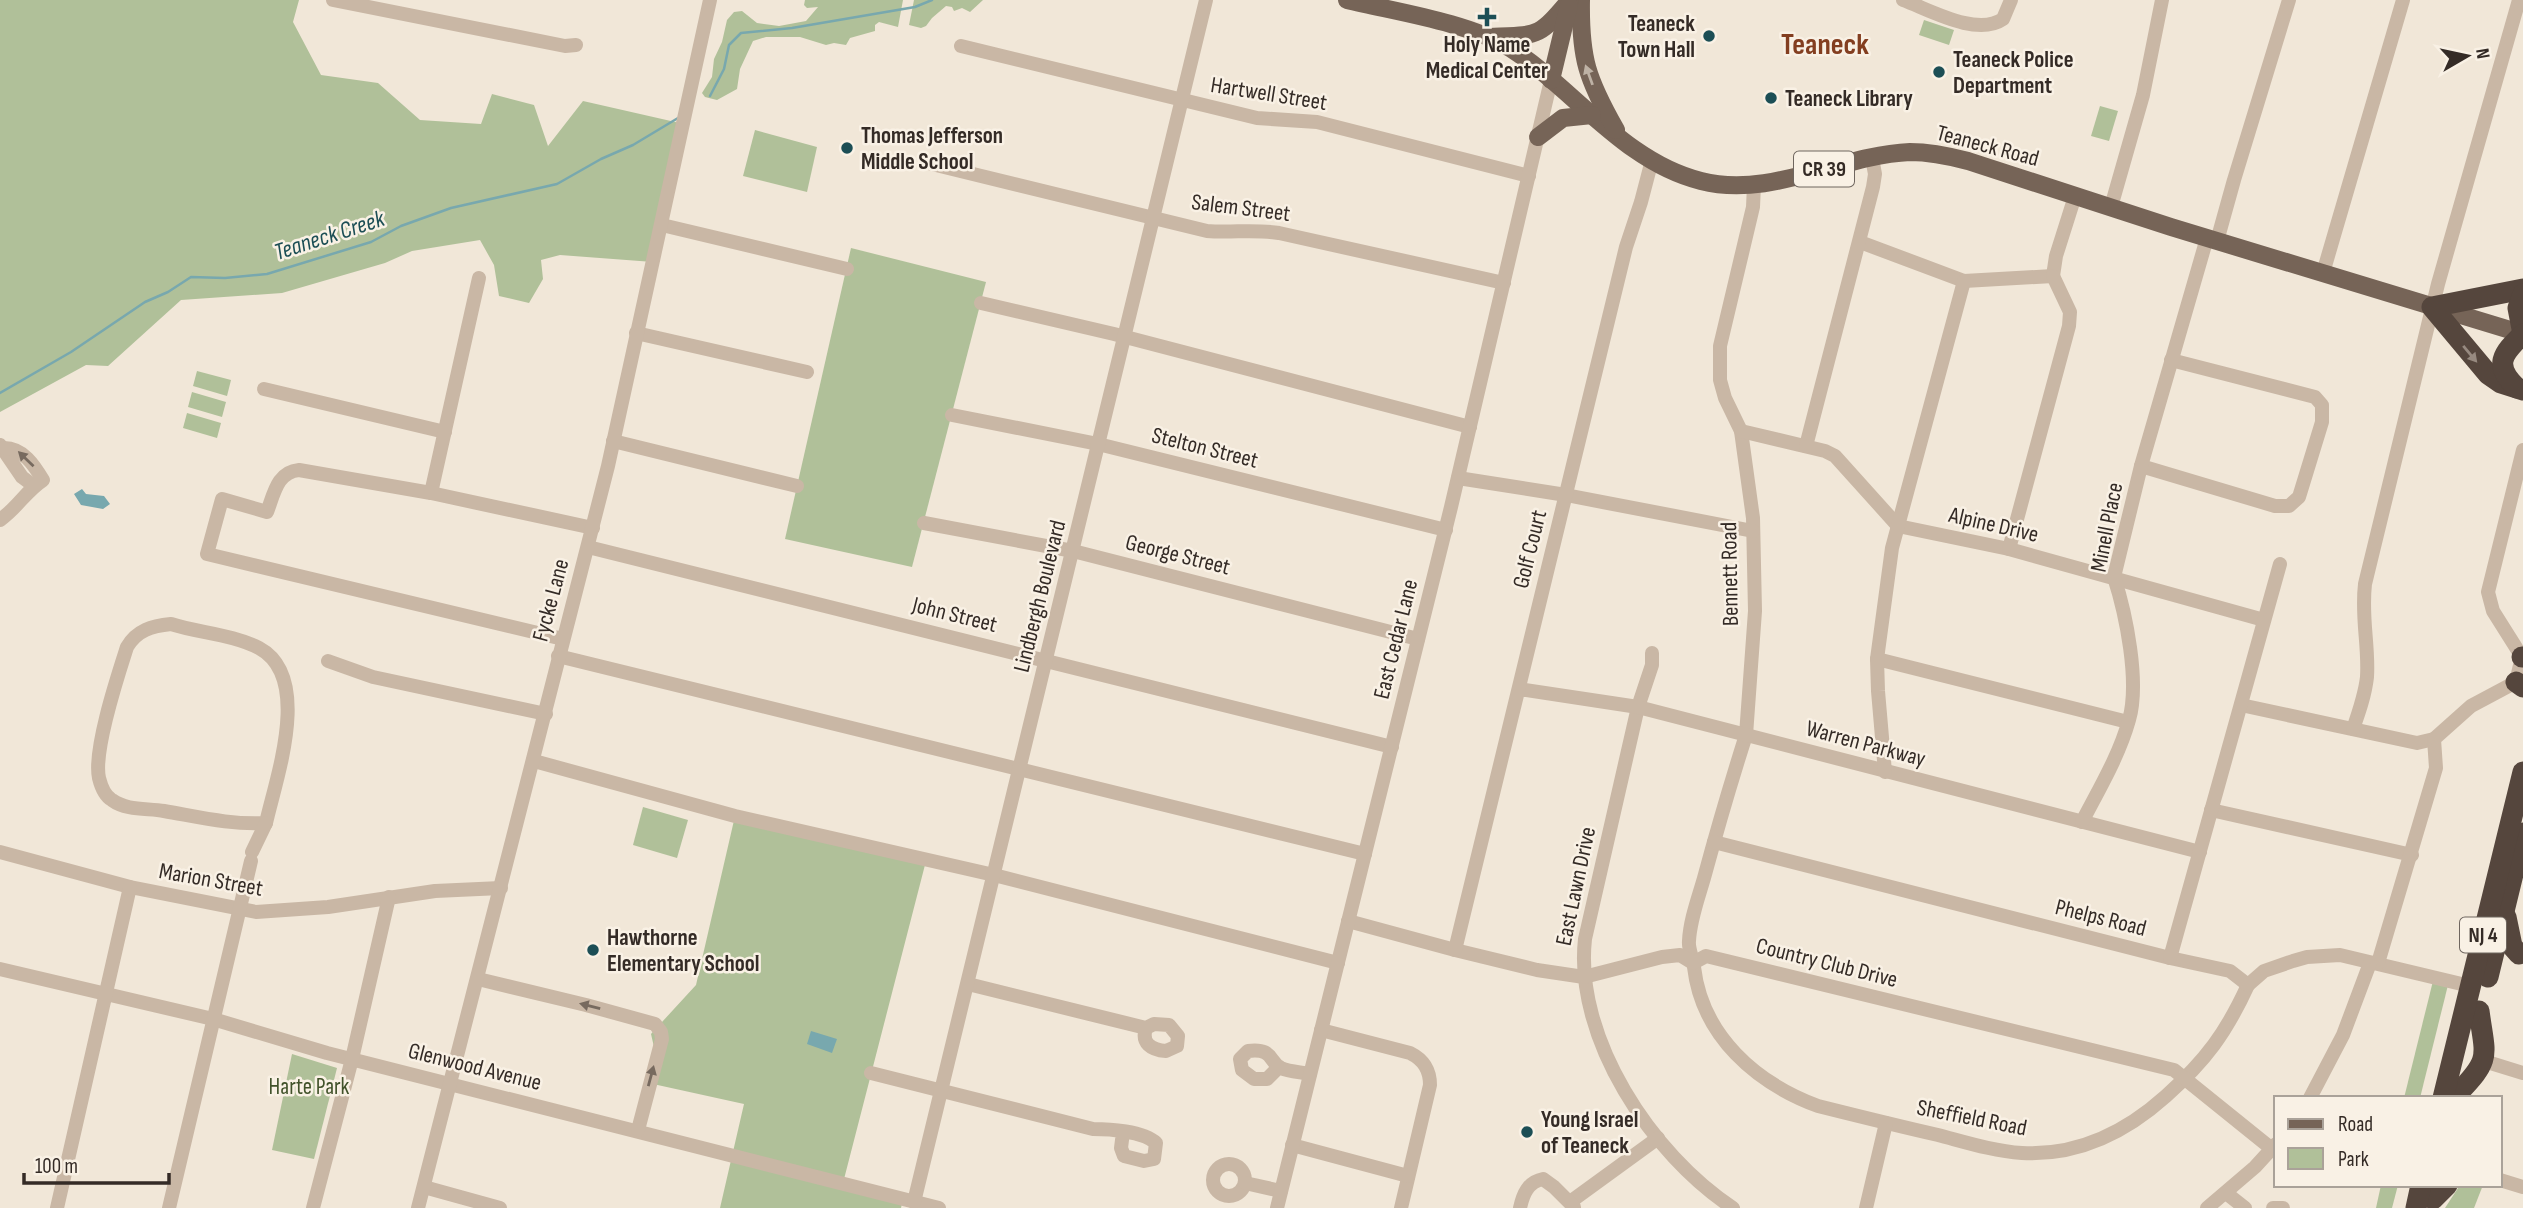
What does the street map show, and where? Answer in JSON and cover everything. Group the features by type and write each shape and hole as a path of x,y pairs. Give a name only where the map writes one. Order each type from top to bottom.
{"highway":[{"path":"2520,389 2501,383 2488,374 2432,307 2523,291"},
{"path":"2520,389 2507,376 2502,358 2506,350 2523,334 2518,304 2523,291"},
{"name":"NJ 4","path":"2453,1096 2470,986 2523,772"},
{"name":"NJ 4","path":"2453,1096 2518,870 2523,833"},
{"path":"2505,908 2510,940 2513,948 2521,955"},
{"path":"2453,1096 2484,1061 2479,1012"}],"main road":[{"name":"Teaneck Road","path":"1347,0 1439,22 1486,37 1513,50 1652,160 1681,175 1706,183 1754,185 1872,158 1910,152 1940,155 1968,161 2323,274 2523,334"},
{"path":"1486,37 1539,32 1571,0"},
{"path":"1551,80 1571,0"},
{"path":"1581,0 1580,33 1584,61 1596,93 1619,136"},
{"path":"1538,137 1563,118 1592,115"}],"street":[{"path":"332,0 370,4 565,46 576,45"},
{"name":"Fycke Lane","path":"418,1208 593,528 710,0"},
{"name":"Lindbergh Boulevard","path":"914,1202 1206,0"},
{"path":"1903,0 1975,26 1996,24 2007,13 2011,0"},
{"path":"2111,207 2143,95 2162,0"},
{"name":"Minell Place","path":"2082,822 2105,779 2128,722 2133,698 2133,679 2114,577 2141,466 2171,359 2289,0"},
{"path":"2323,274 2403,0"},
{"path":"2353,729 2367,677 2362,622 2365,584 2432,307 2519,0"},
{"name":"Hartwell Street","path":"961,46 1257,118 1317,122 1529,176"},
{"name":"East Cedar Lane","path":"1277,1208 1446,530 1551,80"},
{"path":"1806,446 1875,178 1872,158"},
{"name":"Golf Court","path":"1455,950 1626,247 1652,160"},
{"name":"Salem Street","path":"932,164 1207,231 1223,233 1265,230 1504,284"},
{"name":"Bennett Road","path":"1693,963 1688,945 1690,929 1746,735 1755,611 1753,531 1741,431 1725,398 1720,380 1720,346 1753,207 1754,185"},
{"path":"2009,549 2069,326 2070,313 2053,276 2056,256 2076,196"},
{"path":"662,225 847,269"},
{"path":"1860,242 1964,281 2053,276"},
{"path":"431,493 479,278"},
{"path":"1885,772 1877,659 1892,548 1964,281"},
{"path":"981,303 1125,337 1470,427"},
{"path":"636,333 807,372"},
{"path":"2141,466 2275,506 2289,506 2299,497 2322,422 2322,405 2315,397 2171,359"},
{"path":"264,389 446,432"},
{"name":"Stelton Street","path":"952,415 1098,444 1446,530"},
{"path":"1741,431 1825,451 1844,463 1898,526"},
{"path":"613,441 797,486"},
{"path":"0,520 16,508 38,483 14,467 4,454 2,446"},
{"path":"2241,705 2417,743 2434,739 2471,706 2520,685 2522,657 2490,606 2488,592 2523,450"},
{"path":"563,639 207,554 222,499 267,512 279,479 299,470 431,493 593,528"},
{"path":"1458,478 1566,495 1753,531"},
{"name":"George Street","path":"924,523 1073,551 1418,639"},
{"name":"Alpine Drive","path":"1898,526 2009,549 2264,620"},
{"name":"John Street","path":"588,547 1392,747"},
{"path":"2170,958 2280,564"},
{"path":"169,1208 251,857 266,823 288,726 286,694 276,663 262,649 241,640 171,624 156,626 137,634 127,647 123,659 100,753 98,776 106,795 117,803 138,808 239,824 266,823"},
{"name":"East Lawn Drive","path":"1652,653 1652,666 1639,707 1585,939 1584,977 1590,1007 1610,1062 1639,1112 1658,1138 1693,1175 1733,1208"},
{"path":"558,656 1365,854"},
{"path":"1877,659 2128,722"},
{"path":"328,661 373,677 546,714"},
{"name":"Warren Parkway","path":"1519,689 1639,707 2200,852"},
{"path":"2312,1096 2329,1066 2374,963 2412,855 2436,768 2434,739"},
{"path":"534,761 735,816 994,875 1338,963"},
{"path":"2211,810 2412,855"},
{"name":"Phelps Road","path":"1714,842 2230,971 2248,985"},
{"name":"Marion Street","path":"0,852 130,887 256,912 297,911 435,891 501,888"},
{"path":"57,1208 130,887"},
{"path":"313,1208 352,1059 389,897"},
{"name":"Country Club Drive","path":"1348,921 1537,970 1584,977 1662,957 1680,955 1693,963 1706,956 1724,960 2174,1070 2274,1147"},
{"path":"2248,985 2264,971 2307,957 2340,956 2470,986"},
{"name":"Sheffield Road","path":"1693,963 1700,996 1714,1026 1735,1053 1759,1076 1778,1089 1808,1103 2022,1153 2066,1150 2098,1141 2125,1128 2186,1078 2211,1051 2222,1036 2248,985"},
{"name":"Glenwood Avenue","path":"1,972 106,993 213,1019 294,1044 939,1208"},
{"path":"478,979 655,1024 662,1039 638,1130"},
{"path":"968,984 1146,1028"},
{"path":"1321,1030 1410,1053 1418,1057 1428,1069 1430,1085 1401,1208"},
{"path":"2484,1061 2523,1073"},
{"path":"1279,1067 1310,1074"},
{"path":"871,1073 1096,1130 1107,1127 1124,1132"},
{"path":"1866,1208 1885,1122"},
{"path":"1520,1208 1532,1182 1543,1179 1573,1205 1658,1138"},
{"path":"1292,1145 1408,1176"},
{"path":"2207,1208 2274,1147"},
{"path":"2502,1181 2523,1187"},
{"path":"1245,1183 1281,1191"},
{"path":"424,1187 500,1208"},
{"path":"2226,1193 2245,1208"},
{"path":"2273,1208 2283,1208"}],"green space":[{"path":"0,0 299,0 293,22 321,75 378,83 420,120 481,124 492,94 534,105 548,146 583,101 684,124 653,262 560,255 541,260 543,279 529,303 499,296 494,265 480,240 412,251 385,263 282,293 181,300 108,366 86,365 0,412"},
{"path":"805,0 903,0 898,27 879,22 875,25 875,31 850,38 846,45 826,45 800,37 766,37 753,41 740,69 737,89 717,100 705,97 702,93 712,77 714,59 722,42 727,20 734,12 742,11 757,23 779,26 806,21 818,7 807,8 804,5"},
{"path":"914,0 983,0 970,12 962,8 954,11 952,7 946,6 921,28 909,25"},
{"path":"1924,20 1954,30 1949,45 1919,35"},
{"path":"2100,106 2118,111 2109,141 2091,136"},
{"path":"755,130 817,147 807,192 743,176"},
{"path":"851,248 986,282 912,567 785,539"},
{"path":"197,371 231,380 227,396 193,386"},
{"path":"192,392 226,402 222,417 188,407"},
{"path":"187,413 221,423 217,438 183,428"},
{"path":"643,807 688,820 677,858 633,845"},
{"path":"735,816 926,861 843,1183 903,1199 901,1208 720,1208 744,1104 653,1084 654,1047 651,1034 696,985"},
{"path":"2434,977 2449,981 2420,1096 2404,1096"},
{"name":"Harte Park","path":"292,1054 337,1068 314,1159 272,1150"},
{"path":"2381,1187 2397,1187 2392,1208 2376,1208"},
{"path":"2459,1187 2482,1187 2474,1208 2445,1208"}],"water":[{"path":"82,489 86,494 104,496 110,504 103,509 81,505 74,494"},
{"path":"811,1031 837,1039 832,1053 807,1044"}],"waterway":[{"name":"Teaneck Creek","path":"710,96 724,69 729,45 741,33 792,28 915,7 932,0"},
{"name":"Teaneck Creek","path":"0,393 71,352 145,302 168,292 191,277 225,278 267,274 371,242 401,226 451,208 557,184 601,159 633,145 678,118"}],"place":[{"name":"Holy Name Medical Center","path":"1487,17"},
{"name":"Teaneck Town Hall","path":"1709,36"},
{"name":"Teaneck Police Department","path":"1939,72"},
{"name":"Teaneck Library","path":"1771,98"},
{"name":"Thomas Jefferson Middle School","path":"847,148"},
{"name":"Hawthorne Elementary School","path":"593,950"},
{"name":"Young Israel of Teaneck","path":"1527,1132"}],"district":[{"name":"Teaneck","path":"1825,44"}]}
